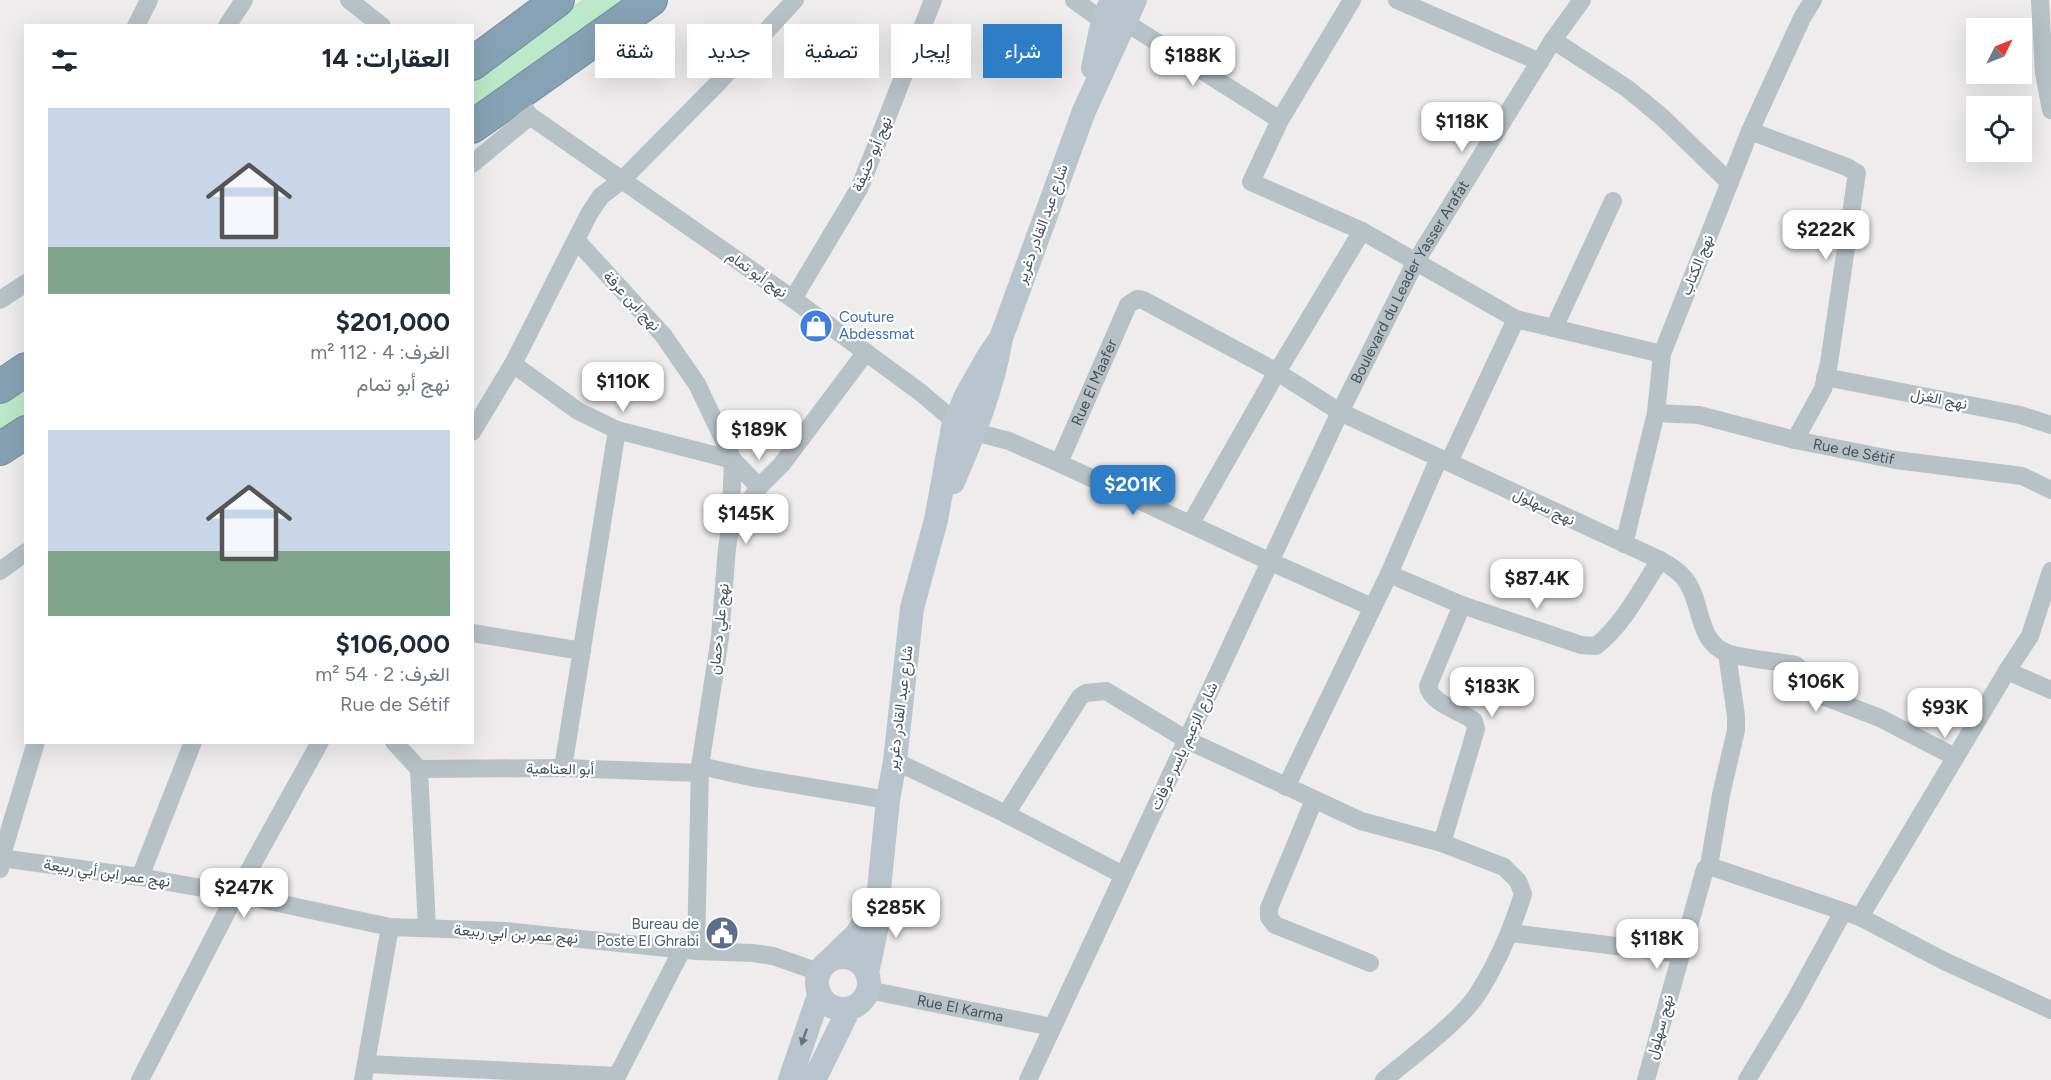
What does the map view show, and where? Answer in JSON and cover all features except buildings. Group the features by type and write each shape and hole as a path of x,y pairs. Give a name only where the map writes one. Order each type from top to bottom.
{"highway":[{"path":"474,63 558,0"},
{"path":"474,126 523,106 651,0"},
{"path":"0,387 24,370"},
{"path":"0,449 24,433"}],"main road":[{"name":"شارع عبد القادر دغرير","path":"867,982 878,921 878,899 888,800 895,761 912,608 936,520 988,357 1001,338 1084,111 1115,8"},
{"name":"شارع عبد القادر دغرير","path":"790,1080 823,976 857,934 878,899"},
{"path":"814,1080 849,1009 864,998 867,982 861,964 851,958 840,957 823,976 827,1004 849,1009"}],"street":[{"path":"137,24 149,0"},
{"path":"228,24 244,0"},
{"path":"348,0 379,24"},
{"path":"474,429 513,364 589,214 602,196 622,180 718,84 795,0"},
{"name":"نهج أبو حنيفة","path":"793,299 860,187 933,0"},
{"path":"1074,0 1115,8 1280,120"},
{"path":"1352,0 1280,120 1251,182 1362,231 1516,319 1662,354"},
{"name":"Boulevard du Leader Yasser Arafat","path":"1341,412 1415,263 1553,40 1582,0"},
{"name":"نهج الكتاب","path":"1624,544 1656,413 1662,354 1750,131 1802,18 1813,0"},
{"path":"2040,0 2044,73 2051,110"},
{"path":"1402,1 1540,62"},
{"path":"1553,40 1628,89 1663,118 1730,183"},
{"path":"474,162 523,106"},
{"name":"نهج أبو تمام","path":"523,106 622,180 793,299 920,392 1009,441 1372,607"},
{"path":"1750,131 1847,167 1857,173 1823,389 1795,440"},
{"path":"1554,328 1613,201"},
{"path":"1191,523 1277,372 1362,231"},
{"name":"نهج ابن عرفة","path":"577,241 663,335 698,384 733,459"},
{"path":"0,300 24,284"},
{"name":"نهج سهلول","path":"1132,301 1143,300 1277,372 1341,412 1659,560 1675,569 1685,579 1693,592 1708,639 1727,652 1736,730 1707,868 1646,1080"},
{"name":"Rue El Maafer","path":"1059,463 1128,305 1132,301"},
{"path":"1286,787 1444,460 1516,319"},
{"name":"نهج علي دحمان","path":"616,1078 689,950 700,770 720,637 730,530 759,487 782,464 866,352"},
{"path":"513,364 578,411 617,430 733,459 759,487"},
{"name":"نهج الغزل","path":"1825,377 2020,415 2051,425"},
{"name":"شارع الزعيم ياسر عرفات","path":"1028,1080 1341,412"},
{"name":"Rue de Sétif","path":"1656,413 1700,415 1795,440 1896,460 2022,476 2051,490"},
{"path":"563,768 617,430"},
{"path":"0,455 24,449"},
{"path":"730,530 733,459"},
{"path":"0,571 24,553"},
{"path":"1389,574 1462,605 1581,645 1596,646 1607,638 1659,560"},
{"path":"1860,918 2030,636 2051,571"},
{"path":"1442,843 1476,729 1474,721 1433,698 1428,686 1462,605"},
{"path":"474,633 582,651"},
{"path":"1727,652 1796,665 1800,669 1802,688 1880,718 1955,757"},
{"path":"2007,671 2051,690"},
{"path":"1006,814 1080,697 1086,693 1106,692 1187,740 1361,821 1442,843 1504,867 1518,881 1523,894 1511,933 1476,996 1458,1016 1384,1080"},
{"path":"0,861 35,744"},
{"path":"140,877 192,744"},
{"path":"140,1080 236,894 319,744"},
{"path":"396,744 419,769 427,928"},
{"path":"895,761 1006,814 1123,875"},
{"name":"أبو العتاهية","path":"419,769 700,770 888,800"},
{"path":"1314,800 1269,908 1269,916 1275,925 1370,963"},
{"name":"نهج عمر ابن أبي ربيعة","path":"0,861 140,877 236,894 390,927"},
{"path":"1707,868 1860,918 1944,961 2051,1010"},
{"path":"1747,1080 1794,1002 1843,912"},
{"path":"390,927 365,1072 616,1078"},
{"name":"نهج عمر بن ابي ربيعة","path":"390,927 504,931 689,950 753,953 773,956 823,976"},
{"path":"1511,933 1681,954"},
{"name":"Rue El Karma","path":"867,982 1052,1027"}],"green space":[{"path":"582,0 629,0 595,24 474,110 474,79"},
{"path":"24,387 24,416 0,432 0,404"}],"place":[{"name":"Couture Abdessmat","path":"816,326"},
{"name":"Bureau de Poste El Ghrabi","path":"722,933"}]}
